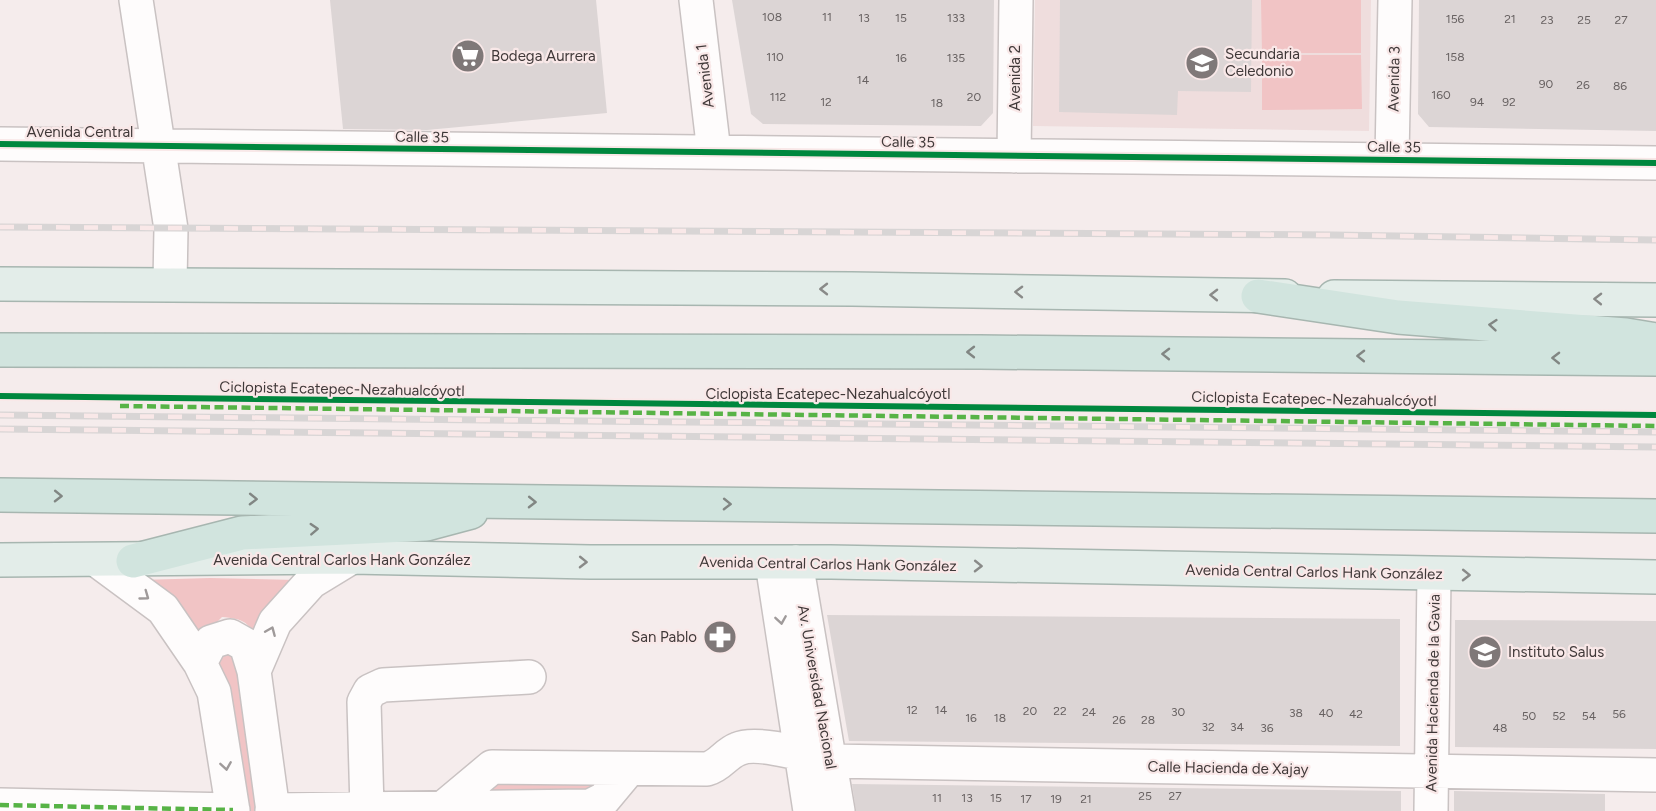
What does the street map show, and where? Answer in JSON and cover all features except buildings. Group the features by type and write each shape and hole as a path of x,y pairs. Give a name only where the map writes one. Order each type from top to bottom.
{"highway":[{"path":"1258,296 1398,317 1626,335 1656,340"},
{"path":"0,350 980,352 1656,359"},
{"path":"0,495 1656,516"},
{"path":"134,561 242,533 426,524 464,515 496,501"}],"main road":[{"path":"0,284 840,289 1656,300"},
{"name":"Avenida Central Carlos Hank González","path":"0,560 134,561 352,557 1656,577"}],"street":[{"path":"136,0 171,229 170,284"},
{"name":"Avenida 1","path":"696,0 714,152"},
{"name":"Avenida 2","path":"1014,156 1016,0"},
{"name":"Avenida 3","path":"1392,158 1395,0"},
{"name":"Avenida Central","path":"0,144 159,145"},
{"name":"Calle 35","path":"159,145 1014,156 1392,158 1656,163"},
{"path":"254,671 275,622 311,582 352,557"},
{"path":"0,805 233,811 214,692 200,663 163,609 98,561"},
{"name":"Av. Universidad Nacional","path":"784,562 816,757 838,811"},
{"name":"Avenida Hacienda de la Gavia","path":"1431,811 1434,575"},
{"path":"200,663 211,642 230,636 246,645 254,671 273,811 367,808 364,702 370,691 383,685 529,677"},
{"name":"Calle Hacienda de Xajay","path":"367,808 595,805 604,799 628,769 707,768 721,763 736,749 746,746 816,757 1656,775"},
{"name":"Av. Universidad Nacional","path":"810,811 816,757"}],"shaded area":[{"name":"Secundaria Celedonio","path":"1035,0 1371,0 1369,131 1033,126"},
{"path":"1261,0 1361,0 1361,53 1262,53"},
{"path":"1262,55 1361,55 1362,109 1262,110"},
{"path":"210,578 296,580 268,606 263,620 260,644 246,623 230,618 222,617 212,627 197,632 140,580"},
{"path":"221,647 236,647 267,811 244,811 215,674"},
{"path":"594,782 583,797 480,800 476,784"}],"railway":[{"path":"0,227 1333,235 1656,240"},
{"path":"0,415 1656,432"},
{"path":"0,429 1656,447"}],"marked path":[{"path":"120,406 1656,426"},
{"path":"0,805 233,810"}],"cycle path":[{"path":"0,144 1656,163"},
{"name":"Ciclopista Ecatepec-Nezahualcóyotl","path":"0,396 1656,415"}],"place":[{"name":"Bodega Aurrera","path":"468,56"},
{"name":"Secundaria Celedonio","path":"1202,63"},
{"name":"San Pablo","path":"720,637"},
{"name":"Instituto Salus","path":"1485,652"}]}
